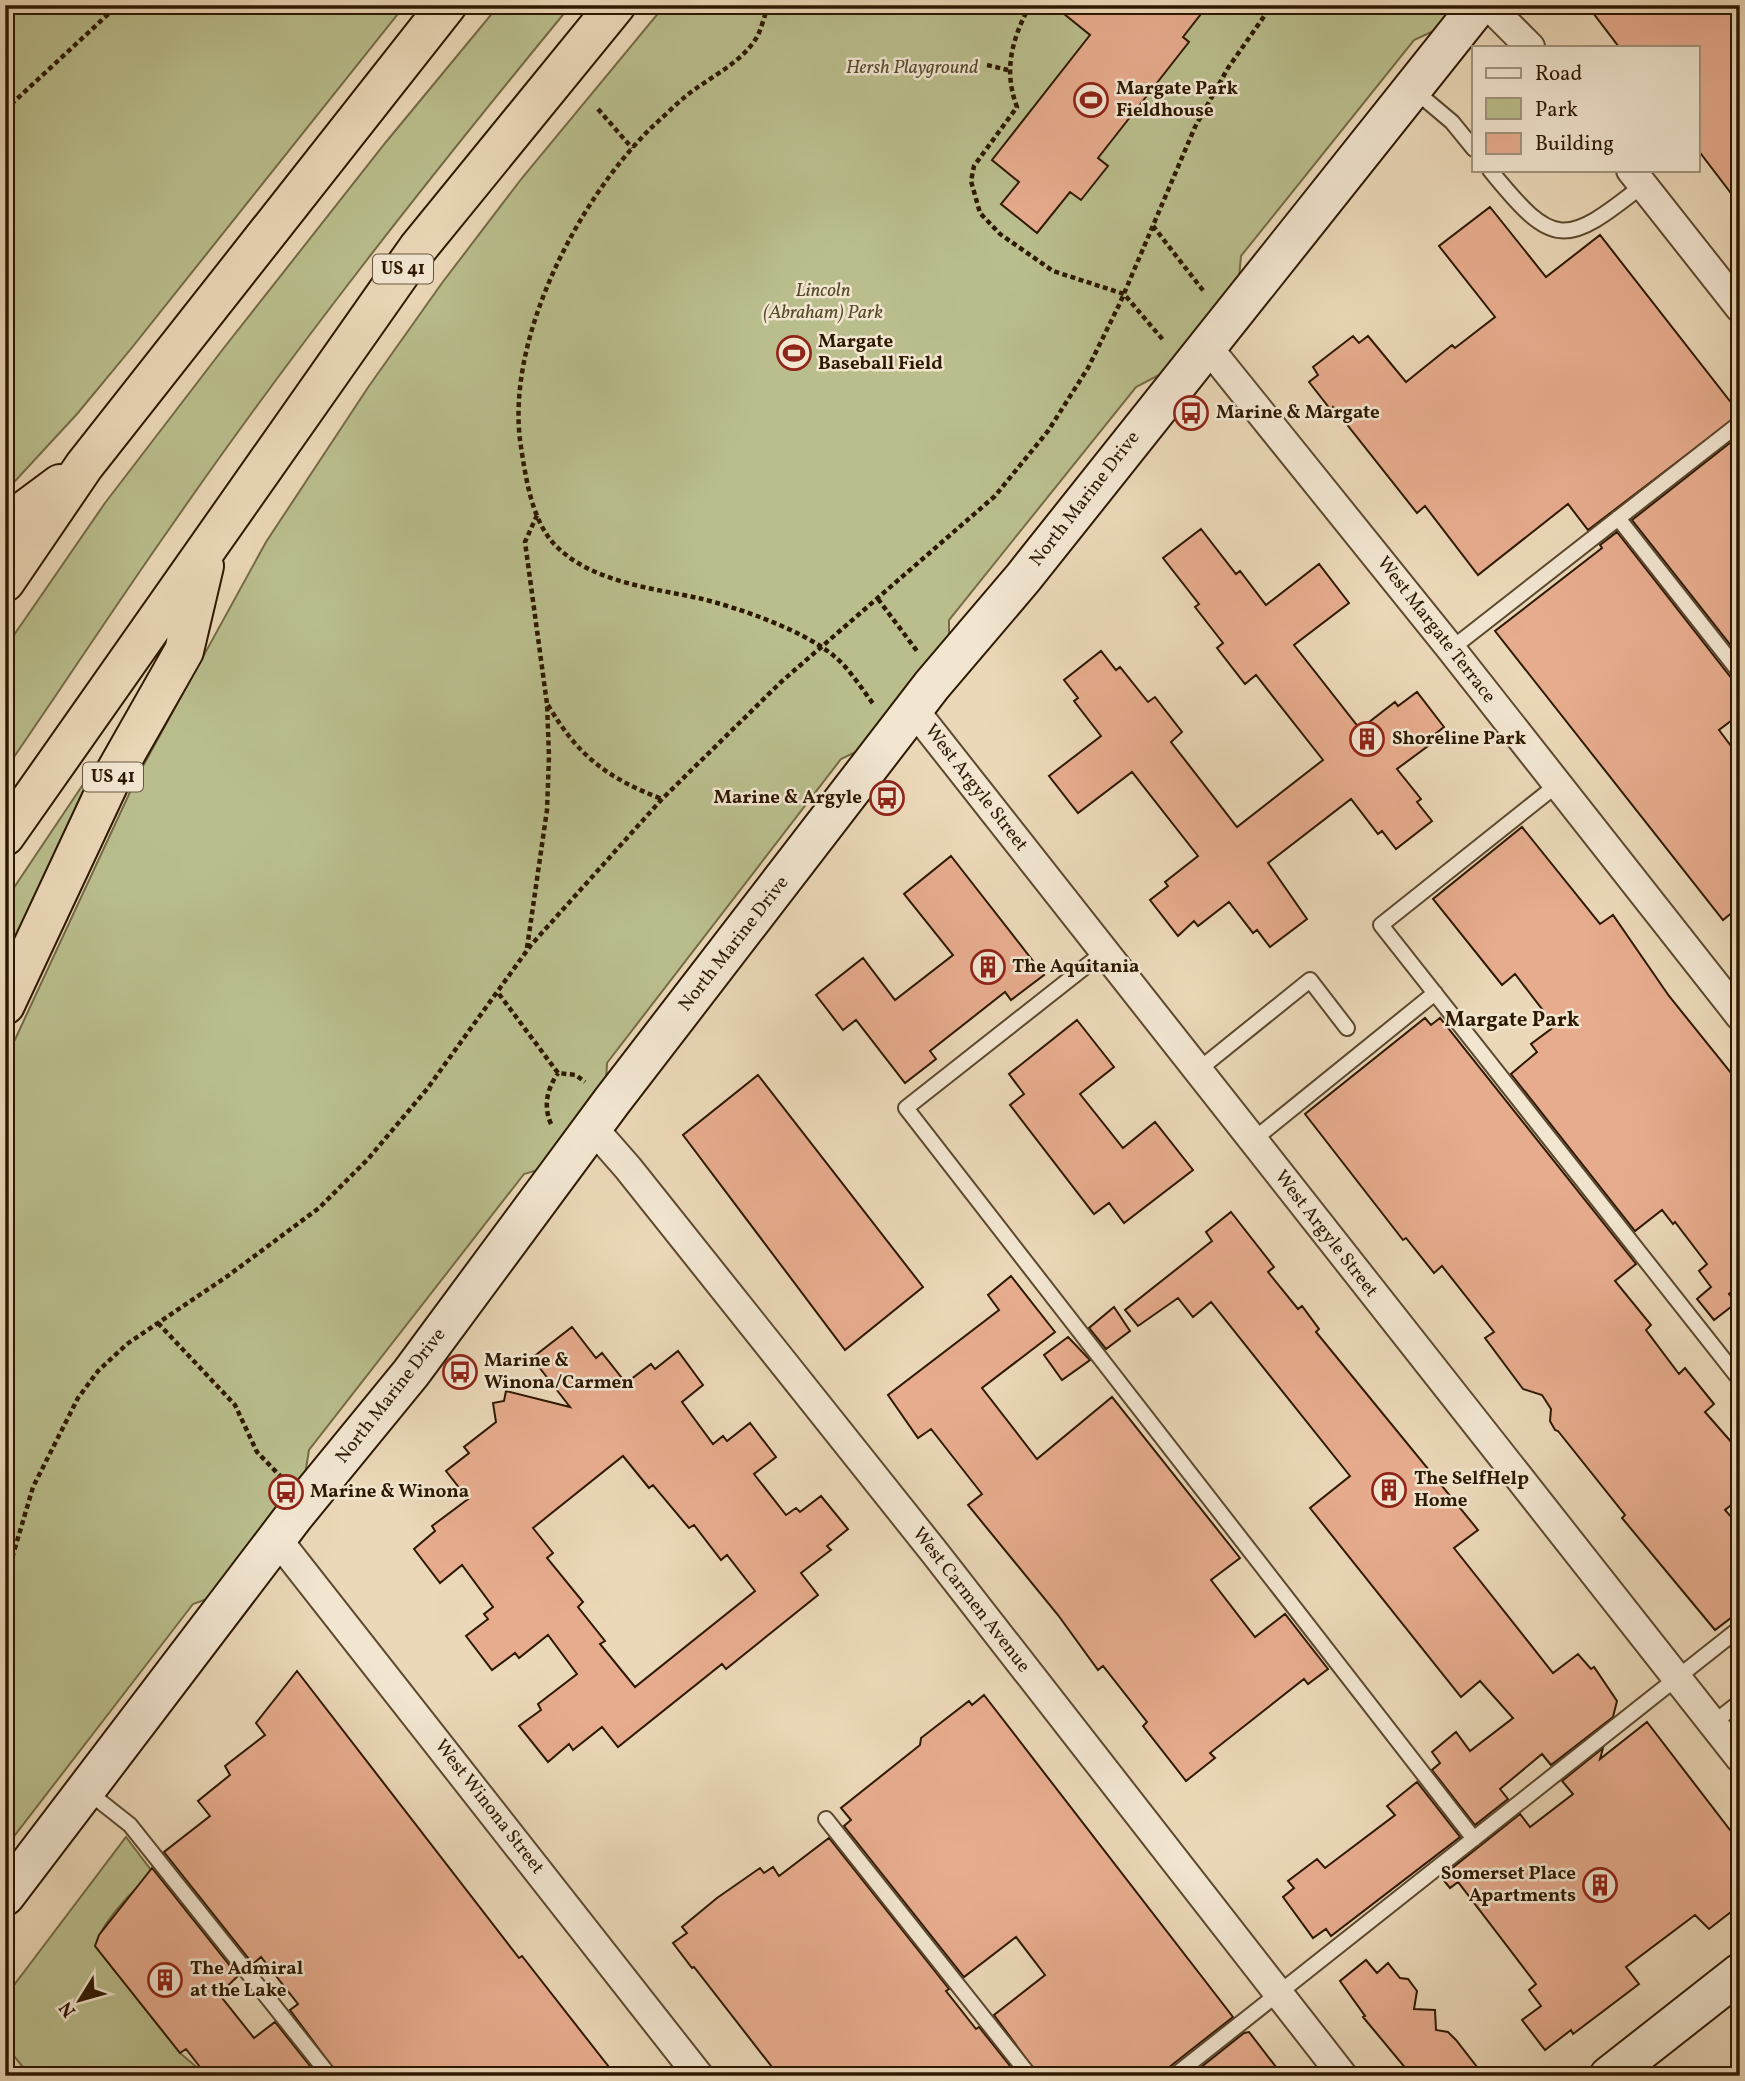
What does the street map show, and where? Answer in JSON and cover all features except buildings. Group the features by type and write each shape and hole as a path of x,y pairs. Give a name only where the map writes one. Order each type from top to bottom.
{"highway":[{"path":"5,582 84,466 447,5"},
{"name":"US 41","path":"5,1005 109,783 184,651 208,546 418,248 616,5"},
{"path":"5,526 84,466"},
{"path":"6,835 208,546"}],"street":[{"name":"North Marine Drive","path":"5,1896 277,1539 411,1373 593,1128 914,709 1023,578 1479,5"},
{"path":"1488,5 1529,46"},
{"path":"1637,177 1740,308"},
{"name":"West Margate Terrace","path":"1206,345 1451,649 1740,1016"},
{"name":"West Argyle Street","path":"914,709 949,750 1197,1071 1740,1758"},
{"name":"West Carmen Avenue","path":"593,1128 926,1542 1343,2076"},
{"name":"West Winona Street","path":"277,1539 699,2076"},
{"path":"1609,2076 1740,1973"}],"lane":[{"path":"1414,90 1452,122 1472,147"},
{"path":"1492,172 1524,212 1545,228 1573,230 1602,217 1637,177"},
{"path":"1451,649 1740,423"},
{"path":"1618,518 1740,673"},
{"path":"1558,784 1381,925 1740,1380"},
{"path":"1104,952 906,1108 1474,1839"},
{"path":"1197,1071 1310,980 1347,1028"},
{"path":"1252,1140 1435,993"},
{"path":"1174,2076 1740,1629"},
{"path":"1713,1724 1740,1702"},
{"path":"87,1791 130,1825 330,2076"},
{"path":"826,1819 1030,2076"}],"path":[{"path":"5,110 118,5"},
{"path":"768,5 758,34 750,47 685,96 632,148 581,221 538,309 526,356 519,408 520,441 526,481 538,514 555,545 572,559 628,583 737,609 821,648 834,656 875,706 868,715"},
{"path":"1030,5 1018,31 1008,70 1017,107 974,166 971,181 980,213 1000,234 1054,271 1124,294 1164,341"},
{"path":"5,1582 7,1562 33,1488 78,1398 98,1371 127,1344 229,1275 318,1208 368,1158 427,1089 499,994 527,951 662,799 781,682 995,496 1048,431 1087,368 1124,294 1195,127 1228,68 1272,5"},
{"path":"987,65 1008,70"},
{"path":"598,109 632,148"},
{"path":"1152,225 1205,293 1196,303"},
{"path":"527,951 547,810 547,705 525,542 538,514"},
{"path":"878,599 919,653 913,660"},
{"path":"547,705 563,731 599,768 662,799"},
{"path":"499,994 558,1073 576,1075 591,1086"},
{"path":"545,1135 552,1125 546,1112 547,1100 558,1073"},
{"path":"158,1323 235,1405 257,1452 284,1480 276,1489"}],"green space":[{"path":"5,5 405,5 130,350 77,414 5,492"},
{"path":"499,5 571,5 467,132 267,392 151,555 5,770 5,648 105,503 223,349 386,142"},
{"name":"Lincoln (Abraham) Park","path":"665,5 1457,5 1438,29 1414,40 1241,256 1239,278 1161,374 1136,387 949,620 949,638 860,750 841,759 607,1063 606,1083 538,1170 524,1174 309,1450 305,1475 210,1598 193,1604 5,1848 5,1061 137,777 266,542 369,386 442,283 522,178"},
{"path":"92,771 96,773 5,969 5,901"},
{"path":"126,1837 154,1874 128,1897 109,1919 102,1930 97,1948 180,2053 207,2076 30,2076 5,2045 5,1997"}],"place":[{"name":"Margate Park Fieldhouse","path":"1091,100"},
{"name":"Margate Baseball Field","path":"794,353"},
{"name":"Marine & Margate","path":"1191,413"},
{"name":"Shoreline Park","path":"1367,739"},
{"name":"Marine & Argyle","path":"887,798"},
{"name":"The Aquitania","path":"988,967"},
{"name":"Marine & Winona/Carmen","path":"460,1372"},
{"name":"The SelfHelp Home","path":"1389,1490"},
{"name":"Marine & Winona","path":"286,1492"},
{"name":"Somerset Place Apartments","path":"1600,1885"},
{"name":"The Admiral at the Lake","path":"165,1980"}],"district":[{"name":"Margate Park","path":"1512,1020"}],"park label":[{"name":"Hersh Playground","path":"912,68"}]}
